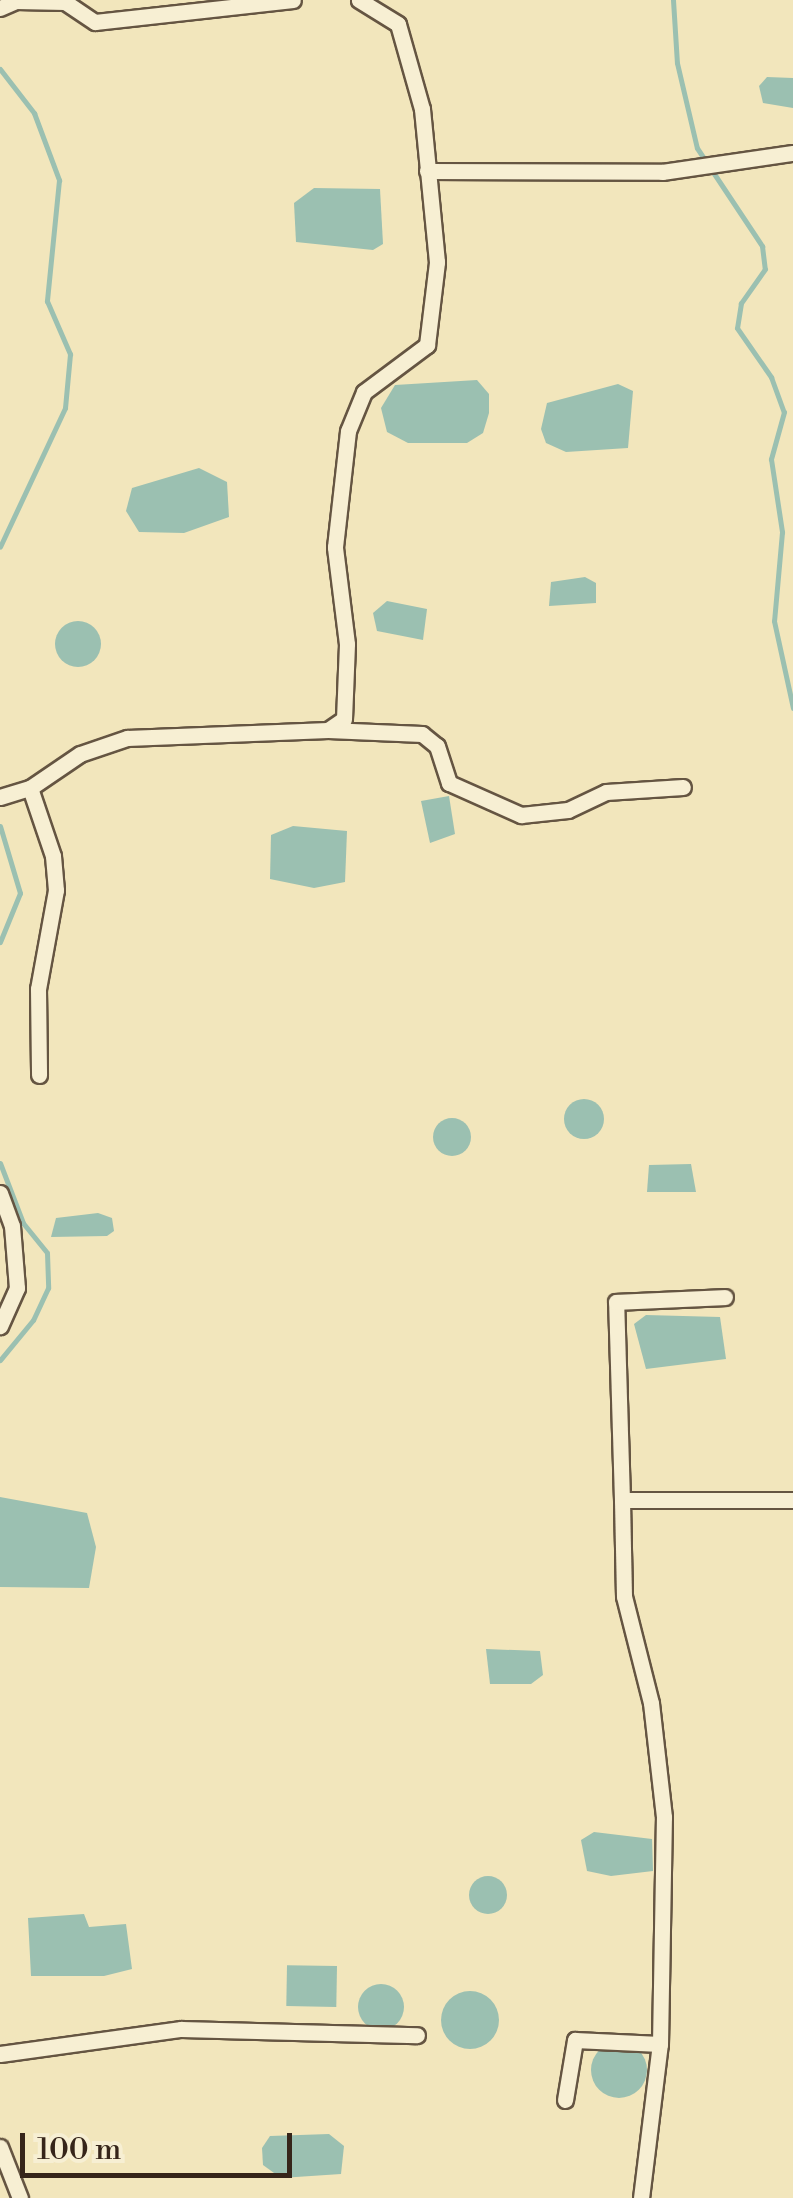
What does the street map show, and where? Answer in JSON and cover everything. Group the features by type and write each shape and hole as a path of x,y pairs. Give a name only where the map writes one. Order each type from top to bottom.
{"street":[{"path":"0,8 16,1 65,1 94,22 293,0"},
{"path":"328,730 338,726 348,707 335,547 348,432 364,392 426,345 437,262 422,109 398,24 359,0"},
{"path":"427,171 686,170 724,161 793,154"},
{"path":"0,797 30,788 80,754 127,738 328,730 422,734 437,746 449,783 521,815 568,810 606,792 684,786"},
{"path":"30,788 53,856 56,890 38,989 39,1075"},
{"path":"0,1194 12,1226 17,1288 0,1326"},
{"path":"641,2198 660,2044 664,1817 643,1656 624,1596 616,1302 725,1297"},
{"path":"622,1500 793,1500"},
{"path":"0,2054 181,2029 416,2035"},
{"path":"565,2100 575,2040 660,2044"},
{"path":"0,2147 4,2167 20,2198"}],"shaded area":[{"path":"767,77 793,78 793,108 763,103 759,86"},
{"path":"314,188 380,189 383,244 373,250 296,242 294,203"},
{"path":"477,380 489,394 489,413 483,433 467,443 408,443 387,432 381,408 395,385"},
{"path":"618,384 633,391 628,448 566,452 546,443 541,429 547,403"},
{"path":"199,468 227,482 229,517 184,533 139,532 126,511 132,488"},
{"path":"585,577 596,583 596,603 549,606 551,582"},
{"path":"387,601 427,609 423,640 377,631 373,613"},
{"path":"78,621 94,628 101,644 94,660 78,667 62,660 55,644 62,628"},
{"path":"449,796 455,834 430,843 421,801"},
{"path":"293,826 347,831 345,882 314,888 270,879 271,835"},
{"path":"584,1099 598,1105 604,1119 598,1133 584,1139 570,1133 564,1119 570,1105"},
{"path":"452,1118 465,1124 471,1137 465,1150 452,1156 439,1150 433,1137 439,1124"},
{"path":"691,1164 696,1192 647,1192 649,1165"},
{"path":"98,1213 112,1218 114,1231 107,1236 51,1237 56,1218"},
{"path":"646,1315 720,1317 726,1359 646,1369 634,1324"},
{"path":"0,1497 87,1513 96,1547 89,1588 0,1587"},
{"path":"486,1649 540,1651 543,1675 531,1684 490,1684"},
{"path":"594,1832 652,1839 653,1871 611,1876 587,1871 581,1840"},
{"path":"488,1876 501,1882 507,1895 501,1908 488,1914 475,1908 469,1895 475,1882"},
{"path":"84,1914 89,1927 126,1924 132,1969 104,1976 31,1976 28,1918"},
{"path":"287,1965 337,1966 336,2007 286,2006"},
{"path":"381,1984 397,1991 404,2007 397,2023 381,2030 365,2023 358,2007 365,1991"},
{"path":"470,1991 491,1999 499,2020 491,2041 470,2049 449,2041 441,2020 449,1999"},
{"path":"619,2042 639,2050 647,2070 639,2090 619,2098 599,2090 591,2070 599,2050"},
{"path":"329,2134 344,2146 341,2174 281,2178 263,2165 262,2148 270,2136"}],"waterway":[{"path":"673,0 677,63 697,148 762,246 765,269 741,303 737,328 771,377 784,412 771,459 782,532 774,621 793,708"},
{"path":"0,69 34,113 59,180 47,301 70,354 65,408 0,547"},
{"path":"0,826 20,893 0,942"},
{"path":"0,1163 23,1223 47,1253 48,1288 33,1320 0,1360"}]}
